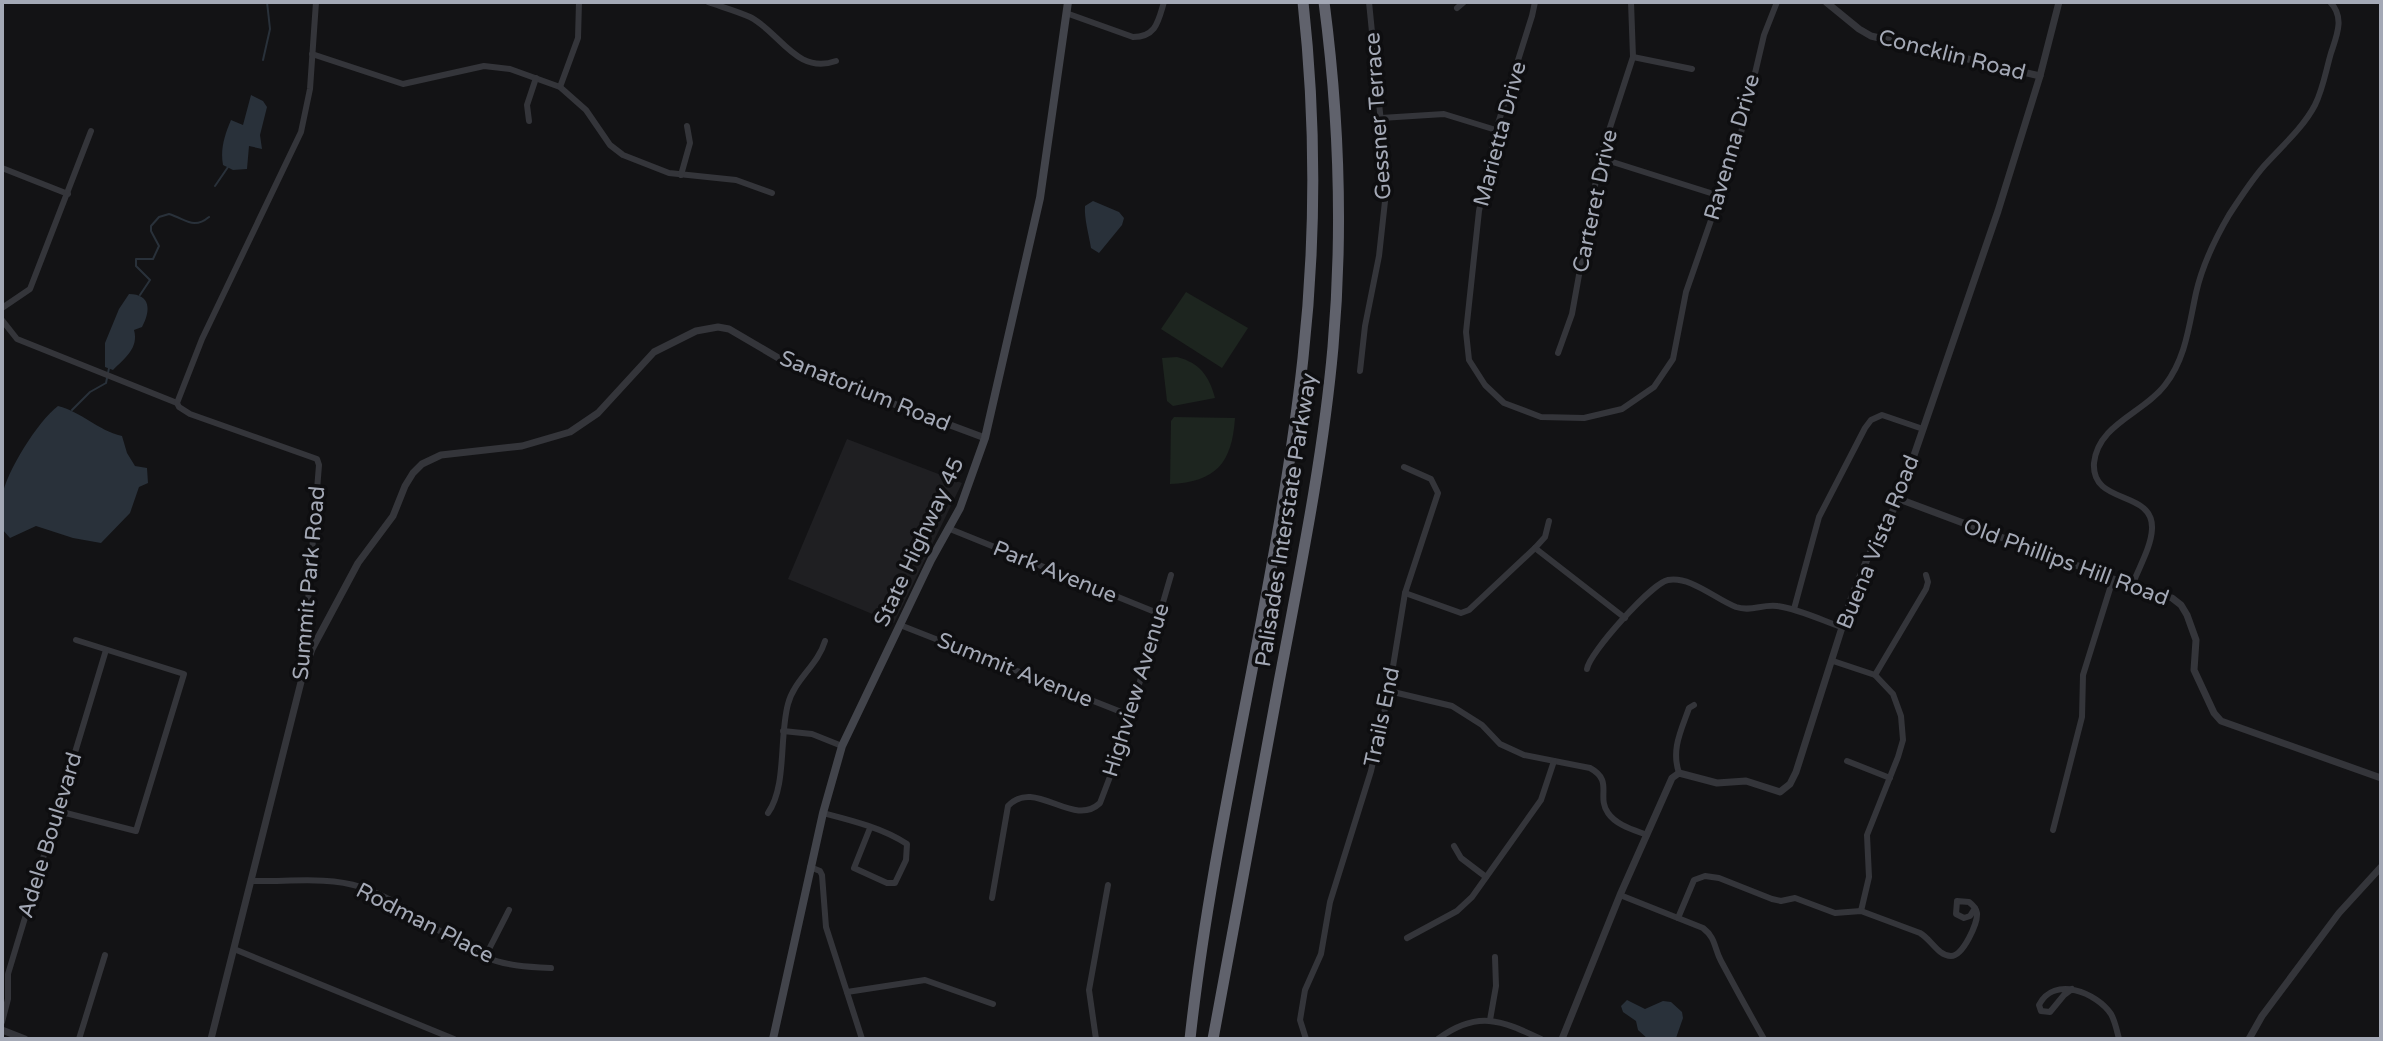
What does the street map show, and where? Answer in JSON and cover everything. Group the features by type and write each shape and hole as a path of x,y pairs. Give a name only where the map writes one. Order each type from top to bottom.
{"highway":[{"name":"Palisades Interstate Parkway","path":"1190,1039 1209,898 1286,481 1303,353 1310,275 1312,166 1310,85 1303,2"},
{"name":"Palisades Interstate Parkway","path":"1213,1039 1310,517 1330,371 1338,259 1338,172 1324,2"}],"main road":[{"name":"State Highway 45","path":"773,1039 810,867 842,746 931,560 950,529 985,438 1040,198 1068,2"}],"street":[{"path":"2,320 17,339 177,403 202,339 301,132 310,89 316,2"},
{"path":"560,87 578,38 579,2"},
{"path":"708,2 750,17 798,58 817,65 836,61"},
{"path":"1066,13 1133,37 1147,36 1157,26 1164,2"},
{"name":"Gessner Terrace","path":"1360,371 1365,326 1377,270 1387,183 1369,2"},
{"path":"1457,8 1464,2"},
{"name":"Marietta Drive","path":"1535,2 1496,130 1479,211 1466,332 1469,360 1485,385 1504,403 1541,417 1584,418 1622,409 1654,387 1673,359 1686,292"},
{"name":"Carteret Drive","path":"1558,353 1572,314 1600,158 1633,57 1631,2"},
{"name":"Ravenna Drive","path":"1686,292 1740,137 1764,35 1777,2"},
{"name":"Concklin Road","path":"1826,2 1871,36 2040,76"},
{"name":"Buena Vista Road","path":"1679,773 1706,782 1746,781 1780,792 1790,784 1796,772 1859,576 1899,499 2009,179 2059,2"},
{"path":"2132,586 2151,535 2150,515 2144,507 2101,487 2095,478 2094,467 2099,447 2111,430 2146,406 2175,370 2188,335 2201,276 2221,230 2261,169 2300,126 2314,105 2339,25 2336,9 2330,2"},
{"path":"312,54 403,84 484,66 510,69 560,87 586,110 610,145 623,155 669,173 716,176 772,193"},
{"path":"1633,57 1692,69"},
{"path":"529,121 527,105 536,78"},
{"path":"1381,118 1444,114 1496,130"},
{"path":"681,175 690,143 687,126"},
{"path":"2,308 30,289 91,131"},
{"path":"1600,158 1720,196"},
{"path":"2,168 68,194"},
{"name":"Sanatorium Road","path":"301,682 312,649 358,563 393,516 405,486 422,464 441,455 522,446 570,432 598,413 654,352 696,331 718,327 729,329 792,366 985,438"},
{"name":"Summit Park Road","path":"177,403 190,414 317,459 319,465 301,682 211,1039"},
{"path":"1794,609 1819,517 1865,428 1871,420 1882,415 1923,429"},
{"name":"Trails End","path":"1306,1039 1300,1020 1307,985 1321,954 1330,902 1371,771 1389,691 1405,593 1438,493 1431,479 1404,467"},
{"name":"Old Phillips Hill Road","path":"1899,499 2172,598 2187,615 2196,640 2194,670 2214,713 2221,721 2381,778"},
{"path":"1405,593 1461,613 1469,610 1545,537 1549,521"},
{"name":"Park Avenue","path":"950,529 1160,614"},
{"path":"1535,548 1625,618"},
{"name":"Highview Avenue","path":"992,898 1008,806 1021,796 1029,796 1080,811 1094,808 1104,795 1171,575"},
{"path":"1875,675 1926,589 1926,575"},
{"path":"1587,669 1591,657 1625,618 1660,583 1671,579 1685,582 1746,610 1767,606 1794,609 1841,627"},
{"path":"2053,830 2082,717 2083,675 2113,579"},
{"name":"Summit Avenue","path":"900,625 1129,715"},
{"path":"58,811 136,831 184,674 76,640"},
{"path":"768,813 778,792 788,702 816,661 825,641"},
{"name":"Adele Boulevard","path":"2,1022 8,999 8,974 106,650"},
{"path":"1833,661 1875,675 1893,694 1901,716 1903,740 1867,835 1869,877 1861,911"},
{"path":"1389,691 1452,706 1482,725 1500,744 1524,755 1598,772 1603,779 1603,803 1607,812 1624,826 1647,835"},
{"path":"1562,1039 1620,895 1672,778 1679,773 1674,758 1675,747 1689,708 1694,705"},
{"path":"783,731 812,734 842,746"},
{"path":"1407,938 1457,911 1472,897 1541,800 1554,761"},
{"path":"1847,761 1890,778"},
{"path":"823,813 870,828 907,844 906,860 895,883 887,883 854,868 870,828"},
{"path":"1454,846 1461,858 1486,877"},
{"path":"810,867 822,875 826,927 862,1039"},
{"path":"2249,1039 2262,1016 2339,913 2381,867"},
{"path":"1678,918 1694,880 1705,876 1772,899 1795,898 1835,913 1861,911 1920,933 1949,957 1958,955 1964,948 1977,914 1975,908"},
{"name":"Rodman Place","path":"251,881 337,880 365,888 485,957 518,967 551,968"},
{"path":"1096,1039 1089,990 1108,885"},
{"path":"1620,895 1710,933 1715,940 1718,956 1764,1039"},
{"path":"485,957 509,910"},
{"path":"234,949 454,1039"},
{"path":"79,1039 105,955"},
{"path":"1490,1020 1496,986 1495,957"},
{"path":"847,992 925,980 993,1004"},
{"path":"2072,989 2050,1012 2041,1011 2039,1005 2042,999 2059,991 2072,989 2091,995 2113,1016 2119,1039"},
{"path":"1438,1039 1473,1020 1490,1020 1541,1039"},
{"path":"2,1030 25,1039"}],"shaded area":[{"path":"251,95 267,107 260,135 262,149 249,146 247,169 233,170 223,165 224,142 231,120 243,125"},
{"path":"1093,201 1119,212 1124,218 1122,225 1099,253 1091,248 1085,216 1085,206"},
{"path":"1186,292 1248,328 1222,368 1161,329"},
{"path":"129,294 145,300 147,315 142,327 134,330 135,342 130,352 113,370 105,367 105,343"},
{"path":"1177,357 1192,363 1202,372 1215,398 1173,406 1167,401 1162,358"},
{"path":"58,406 122,436 135,466 147,468 148,483 139,487 130,513 101,543 36,526 10,538 2,529 2,497 10,474 33,435"},
{"path":"1174,417 1235,418 1230,447 1219,467 1210,474 1170,484 1171,421"},
{"path":"847,439 962,483 894,623 788,579"},
{"path":"1627,1000 1645,1009 1663,1001 1671,1002 1682,1012 1683,1018 1676,1038 1648,1039 1638,1030 1636,1021 1623,1012 1621,1006"}],"waterway":[{"path":"263,60 270,29 267,2"},
{"path":"215,186 228,167"},
{"path":"140,295 150,280 136,266 136,259 153,259 159,246 151,226 159,217 169,214 194,223 209,217"},
{"path":"72,410 90,392 106,383 109,368"}]}
